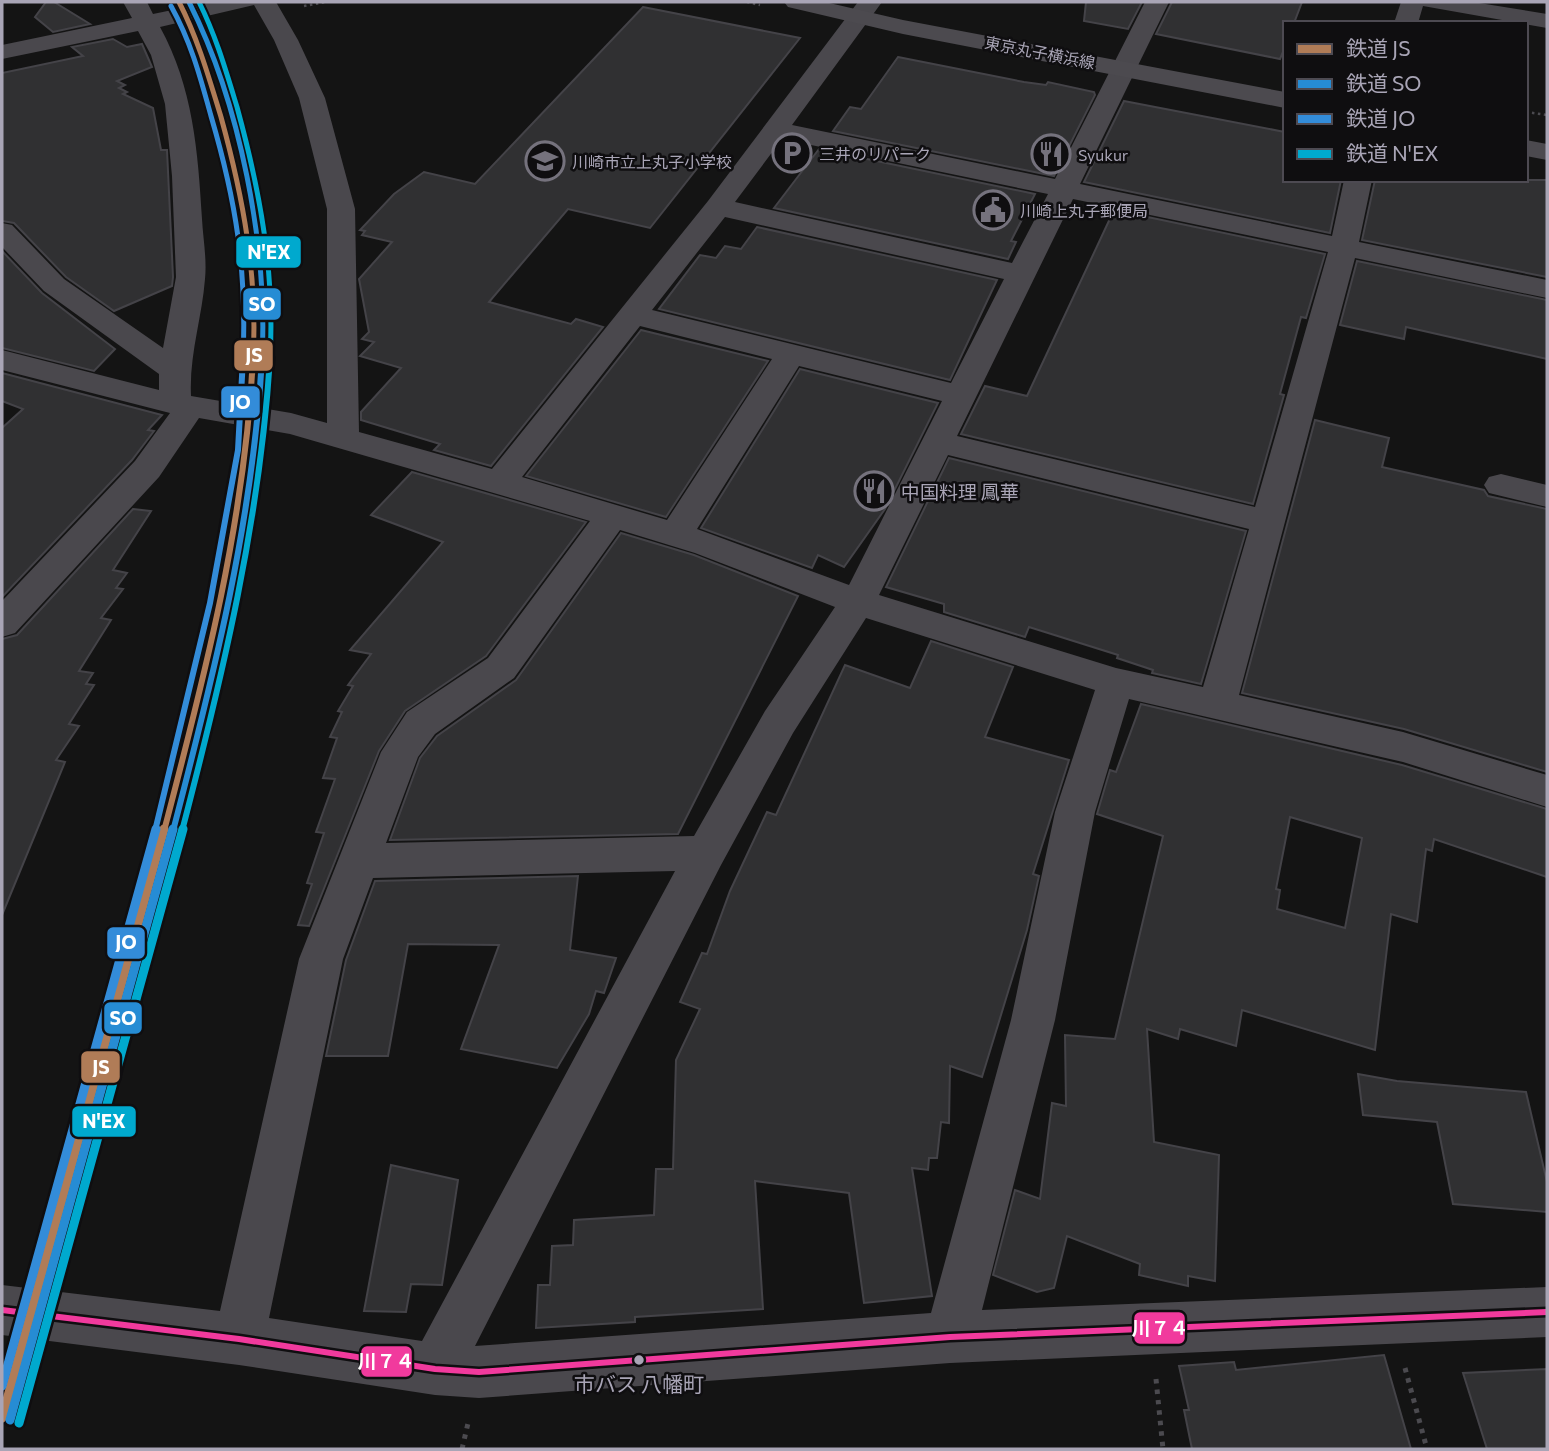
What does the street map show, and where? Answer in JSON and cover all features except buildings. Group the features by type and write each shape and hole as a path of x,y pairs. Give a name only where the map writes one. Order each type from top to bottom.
{"main road":[{"name":"東京丸子横浜線","path":"796,2 865,10 1129,59 1283,79"},
{"name":"東京丸子横浜線","path":"884,2 1129,59 1283,99"},
{"path":"1528,126 1547,130"},
{"path":"1528,148 1547,152"}],"street":[{"path":"2,52 140,12 244,2"},
{"path":"264,2 312,98 341,209 343,440"},
{"path":"435,1369 706,853 779,722 858,603 1157,2"},
{"path":"1407,21 1413,2"},
{"path":"1432,2 1547,21"},
{"path":"500,482 719,207 865,10"},
{"path":"2,624 147,469 180,394 191,277 186,176 178,104 163,55 140,12"},
{"path":"778,130 1547,289"},
{"path":"1217,706 1344,246 1358,182"},
{"path":"719,207 1021,274"},
{"path":"2,231 54,285 180,394"},
{"path":"634,315 961,396"},
{"path":"676,534 791,354"},
{"path":"2,360 180,394 500,482 676,534 858,603 1116,682 1404,747 1547,790"},
{"path":"938,442 1267,522"},
{"path":"1501,485 1547,496"},
{"path":"239,1339 321,959 401,752 421,723 501,668 613,514"},
{"path":"950,1337 1033,1020 1075,812 1116,682"},
{"path":"360,861 706,853"},
{"path":"2,1310 239,1339 435,1369 479,1372 950,1337 1547,1312"}],"path":[{"path":"1528,112 1547,115"},
{"path":"1391,1320 1427,1449"},
{"path":"1152,1329 1163,1449"}],"rail line":[{"name":"JS","path":"2,1418 118,1005 193,721 241,495 250,420 254,344 250,250 236,174 213,89 198,44 179,2"},
{"name":"SO","path":"10,1420 126,1007 201,721 236,572 249,497 263,346 257,231 241,156 218,74 189,2"},
{"name":"N'EX","path":"19,1423 135,1009 191,797 228,648 257,498 271,346 270,270 266,230 244,132 226,70 199,2"},
{"name":"JO","path":"2,1386 126,944 174,758 210,603 238,450 244,333 243,270 232,189 190,40 171,6"}],"transit line":[{"name":"川７４","path":"2,1310 239,1339 435,1369 479,1372 950,1337 1547,1312"}],"place":[{"name":"三井のリパーク","path":"792,153"},
{"name":"Syukur","path":"1051,154"},
{"name":"川崎市立上丸子小学校","path":"545,161"},
{"name":"川崎上丸子郵便局","path":"993,210"},
{"name":"中国料理 鳳華","path":"874,491"},
{"name":"市バス 八幡町","path":"639,1360"}]}
